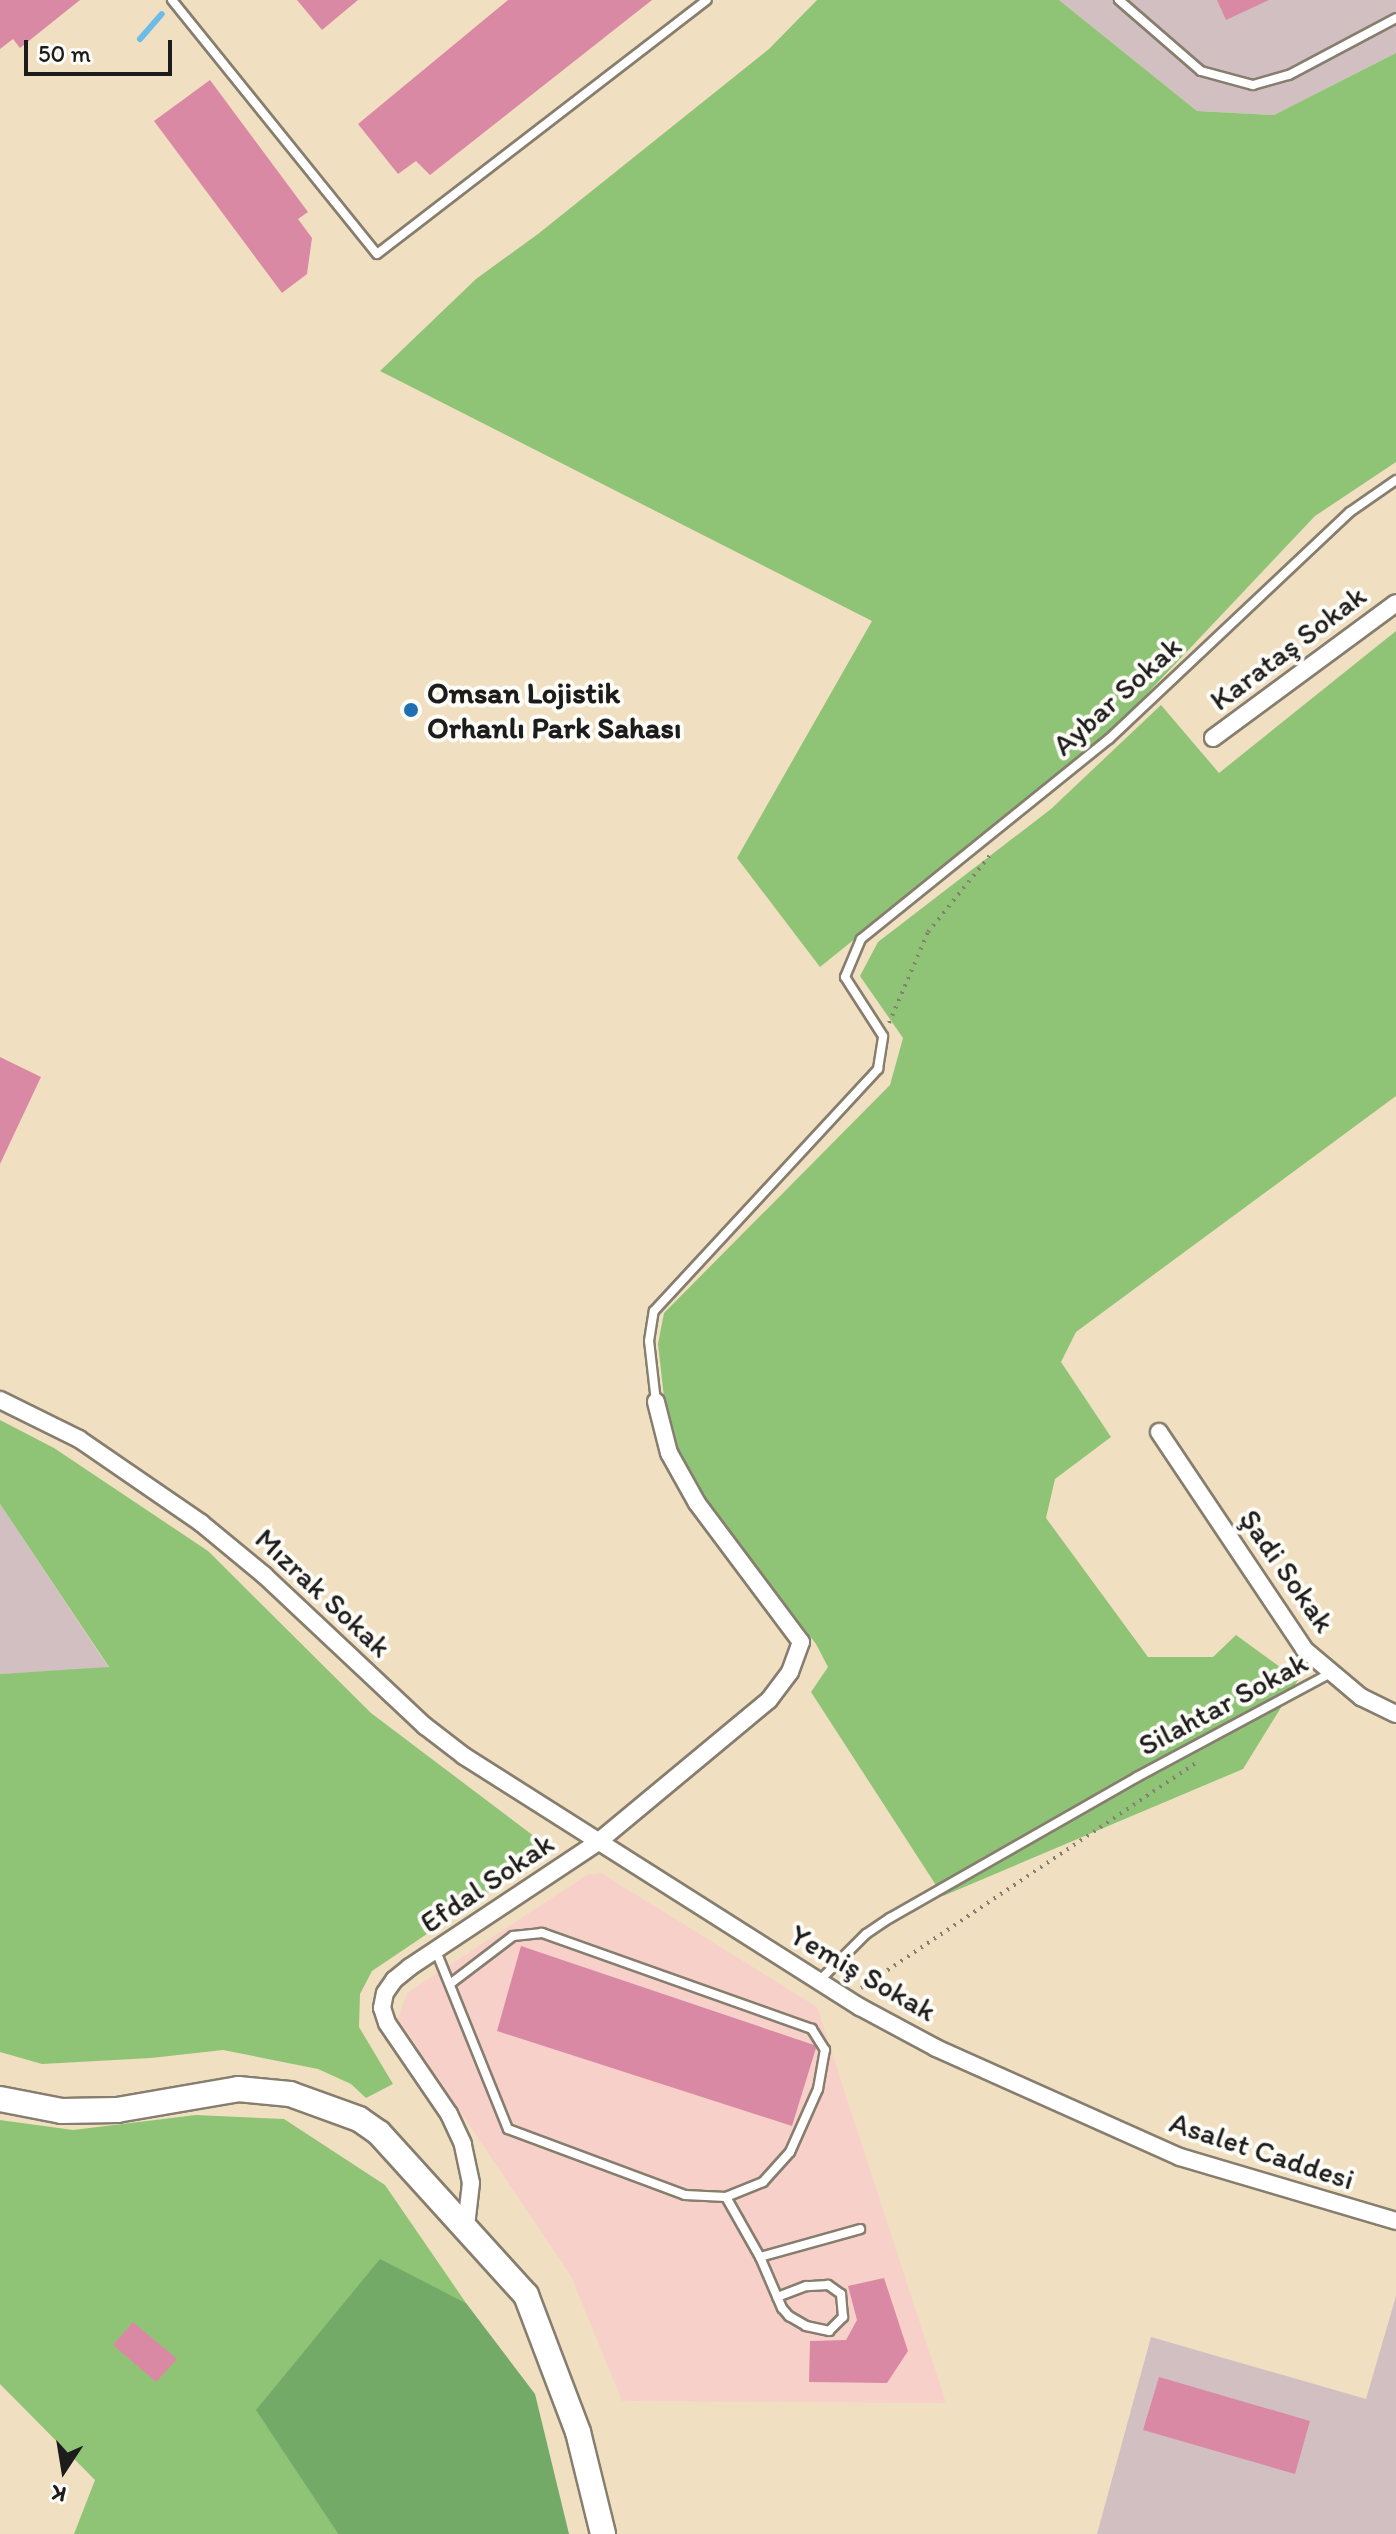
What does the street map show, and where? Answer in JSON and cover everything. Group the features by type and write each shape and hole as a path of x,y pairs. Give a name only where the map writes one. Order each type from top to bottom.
{"main road":[{"path":"0,2099 62,2111 117,2110 238,2089 290,2094 338,2109 379,2133 526,2295 578,2432 603,2534"}],"street":[{"name":"Karataş Sokak","path":"1213,738 1396,603"},
{"name":"Mızrak Sokak","path":"0,1400 79,1439 201,1523 264,1575 425,1726 464,1756 598,1842"},
{"name":"Efdal Sokak","path":"466,2226 471,2183 463,2144 449,2114 387,2023 382,2008 394,1980 598,1842 769,1700 790,1672 801,1642 697,1503 669,1453 656,1402"},
{"name":"Şadi Sokak","path":"1159,1432 1304,1649 1329,1674 1361,1697 1396,1714"},
{"name":"Yemiş Sokak","path":"598,1842 845,1998 936,2048 1113,2129"},
{"name":"Asalet Caddesi","path":"1113,2129 1237,2176 1396,2221"}],"lane":[{"path":"172,0 377,254 707,0"},
{"path":"1119,0 1201,71 1253,85 1289,75 1396,18"},
{"name":"Aybar Sokak","path":"883,1036 845,977 861,939 1109,739 1350,512 1396,480"},
{"path":"656,1402 649,1341 654,1311 878,1069 883,1036"},
{"name":"Silahtar Sokak","path":"818,1982 866,1934 890,1918 1137,1777 1329,1674"},
{"path":"436,1951 508,2129 685,2195 726,2197 752,2189 774,2173 801,2131 825,2059 822,2041 812,2029 542,1933 513,1936 450,1984"},
{"path":"726,2197 760,2257 777,2297 789,2316 818,2330 829,2331 843,2317 841,2294 828,2285 806,2286 777,2297"},
{"path":"760,2257 860,2229"}],"path":[{"path":"883,1036 928,932 995,848"},
{"name":"Silahtar Sokak","path":"845,1998 1212,1753"}],"shaded area":[{"path":"1059,0 1396,0 1396,53 1274,115 1197,111"},
{"path":"0,1504 109,1668 0,1674"},
{"path":"601,1873 817,2007 946,2403 622,2401 571,2276 398,2019 407,1993 587,1875"},
{"path":"1396,2296 1396,2534 1097,2534 1151,2337 1366,2399"}],"green space":[{"path":"817,0 1059,0 1197,111 1274,115 1396,53 1396,462 1315,516 1108,735 820,967 737,858 872,621 380,371 476,279 538,234 769,49"},
{"path":"1396,631 1396,1096 1076,1332 1061,1362 1111,1437 1055,1479 1046,1518 1148,1657 1213,1657 1236,1635 1298,1680 1243,1769 943,1896 811,1692 828,1667 816,1644 689,1477 666,1415 658,1344 664,1313 890,1085 903,1038 860,976 878,942 1051,809 1161,705 1219,773"},
{"path":"0,1420 54,1448 208,1551 371,1713 535,1837 538,1854 519,1872 372,1971 360,1994 359,2027 393,2084 366,2098 351,2084 318,2069 223,2050 151,2058 42,2064 0,2052 0,1674 109,1667 0,1504"},
{"path":"196,2115 284,2119 385,2185 466,2303 380,2260 257,2410 338,2534 74,2534 95,2480 0,2384 0,2120 73,2130"},
{"path":"380,2259 466,2303 535,2394 569,2534 338,2534 256,2410"}],"building":[{"path":"0,0 80,0 20,48 13,39 0,49"},
{"path":"297,0 358,0 322,30"},
{"path":"508,0 652,0 430,175 416,161 398,174 358,124"},
{"path":"1217,0 1269,0 1226,20"},
{"path":"210,80 308,212 298,219 312,238 307,274 282,293 154,121"},
{"path":"0,1057 41,1077 0,1164"},
{"path":"521,1946 814,2045 816,2048 792,2126 497,2031"},
{"path":"884,2278 908,2351 887,2383 809,2382 810,2341 846,2340 857,2320 848,2286"},
{"path":"133,2322 177,2359 156,2382 113,2345"},
{"path":"1159,2377 1310,2421 1295,2474 1143,2430"}],"waterway":[{"path":"140,39 162,14"}],"place":[{"name":"Omsan Lojistik Orhanlı Park Sahası","path":"411,710"}]}
